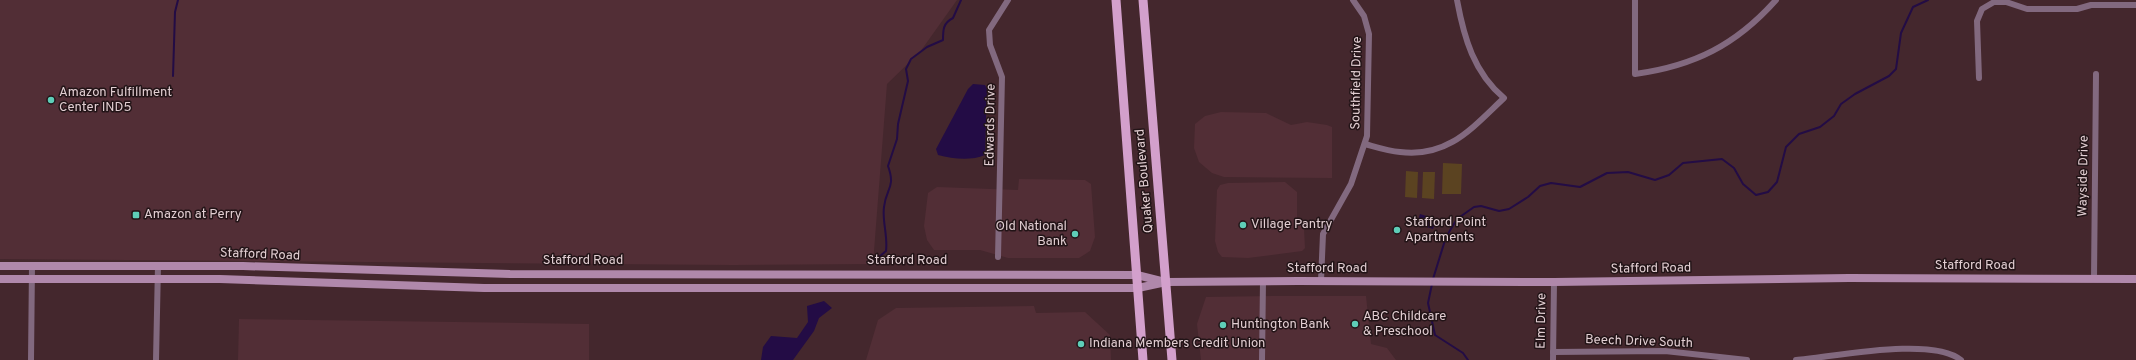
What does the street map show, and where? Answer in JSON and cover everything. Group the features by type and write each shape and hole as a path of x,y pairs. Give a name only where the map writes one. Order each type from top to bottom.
{"main road":[{"name":"Quaker Boulevard","path":"1116,0 1143,360"},
{"name":"Quaker Boulevard","path":"1143,0 1172,360"},
{"name":"Stafford Road","path":"0,266 243,266 510,274 1137,274 1166,282"},
{"name":"Stafford Road","path":"0,279 233,279 455,287 1138,288 1166,282 1263,281 1554,282 1841,278 2136,279"}],"street":[{"name":"Edwards Drive","path":"998,258 1002,77 990,45 989,30 1008,0"},
{"name":"Southfield Drive","path":"1322,281 1323,234 1351,184 1365,144 1368,126 1369,34 1364,16 1353,0"},
{"path":"1365,144 1398,152 1430,152 1461,138 1504,98 1480,73 1460,16 1457,0"},
{"path":"1635,0 1635,74 1684,65 1713,52 1738,36 1776,0"},
{"path":"1980,78 1977,22 1982,9 1994,2 2006,2 2027,9 2077,9 2086,3 2136,5"},
{"name":"Wayside Drive","path":"2094,279 2096,74"},
{"path":"31,360 32,265"},
{"path":"156,360 158,265"},
{"path":"1262,360 1263,281"},
{"name":"Elm Drive","path":"1553,360 1554,282"},
{"path":"1796,360 1878,350 1940,350 1954,355 1961,360"},
{"name":"Beech Drive South","path":"1553,352 1665,352 1747,360"}],"shaded area":[{"path":"0,0 957,0 920,52 887,84 873,264 734,265 0,259"},
{"path":"973,84 985,85 987,89 985,155 962,159 938,155 936,149 968,89"},
{"path":"1221,112 1266,113 1291,125 1307,122 1332,127 1332,178 1224,177 1212,173 1199,162 1194,148 1195,124 1205,116"},
{"path":"1443,163 1462,164 1461,194 1442,194"},
{"path":"1406,171 1418,172 1417,198 1405,197"},
{"path":"1423,172 1435,172 1434,199 1422,198"},
{"path":"1019,179 1085,180 1091,184 1095,237 1090,251 1079,258 1008,258 980,250 934,250 927,240 924,226 928,193 937,187 1018,190"},
{"path":"1285,182 1297,192 1297,220 1304,228 1305,248 1302,251 1248,258 1222,257 1218,252 1215,241 1217,190 1220,185 1228,183"},
{"path":"1420,214 1436,219 1433,229 1417,224"},
{"path":"1366,296 1371,344 1387,348 1396,360 1201,360 1197,324 1206,297"},
{"path":"824,301 832,308 819,318 814,331 793,360 761,360 763,347 771,336 797,338 808,322 807,306"},
{"path":"1034,306 1036,313 1085,312 1110,335 1111,360 866,360 878,320 896,308"},
{"path":"239,319 589,324 589,360 238,360"}],"waterway":[{"path":"173,76 175,12 178,0"},
{"path":"873,262 886,251 884,212 885,201 891,184 888,166 897,139 898,124 908,81 906,69 911,59 927,47 943,40 944,27 947,22 953,18 961,0"},
{"path":"1433,279 1446,237 1457,219 1474,207 1481,206 1499,211 1509,209 1528,197 1540,186 1551,183 1580,187 1607,173 1628,172 1655,180 1669,175 1683,163 1722,159 1734,168 1743,184 1756,195 1768,192 1777,182 1786,147 1799,134 1820,127 1834,116 1841,104 1855,94 1889,76 1896,69 1901,33 1913,7 1928,0"},
{"path":"1432,284 1428,303 1435,335 1463,353 1468,360"}],"place":[{"name":"Amazon Fulfillment Center IND5","path":"51,100"},
{"name":"Amazon at Perry","path":"136,215"},
{"name":"Village Pantry","path":"1243,225"},
{"name":"Stafford Point Apartments","path":"1397,230"},
{"name":"Old National Bank","path":"1075,234"},
{"name":"ABC Childcare & Preschool","path":"1355,324"},
{"name":"Huntington Bank","path":"1223,325"},
{"name":"Indiana Members Credit Union","path":"1081,344"}]}
